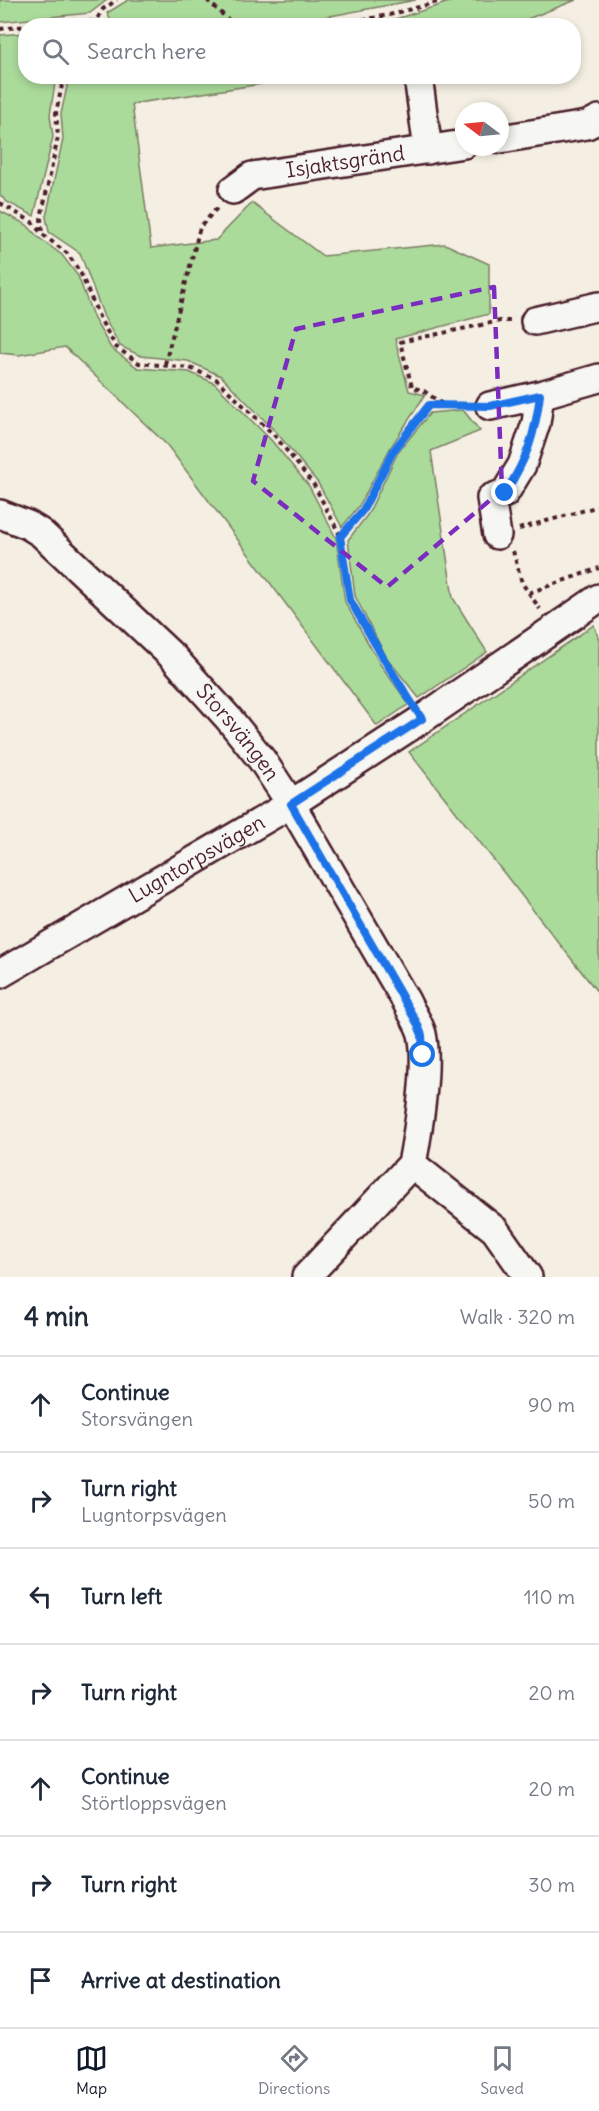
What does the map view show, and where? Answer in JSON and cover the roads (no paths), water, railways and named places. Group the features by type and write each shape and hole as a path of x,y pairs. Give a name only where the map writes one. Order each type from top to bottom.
{"street":[{"path":"419,84 428,150"},
{"path":"509,137 587,125 599,119"},
{"name":"Isjaktsgränd","path":"233,190 252,176 455,146"},
{"path":"535,321 599,306"},
{"path":"490,406 599,378"},
{"path":"504,540 491,498 505,493 522,465 536,423 540,395"},
{"name":"Storsvängen","path":"0,514 41,533 173,657 236,727 262,760 291,804 406,1001 422,1035 423,1071 417,1138 412,1164"},
{"name":"Lugntorpsvägen","path":"0,974 291,804 422,719 599,598"},
{"path":"306,1277 412,1164 495,1230 528,1277"}]}
